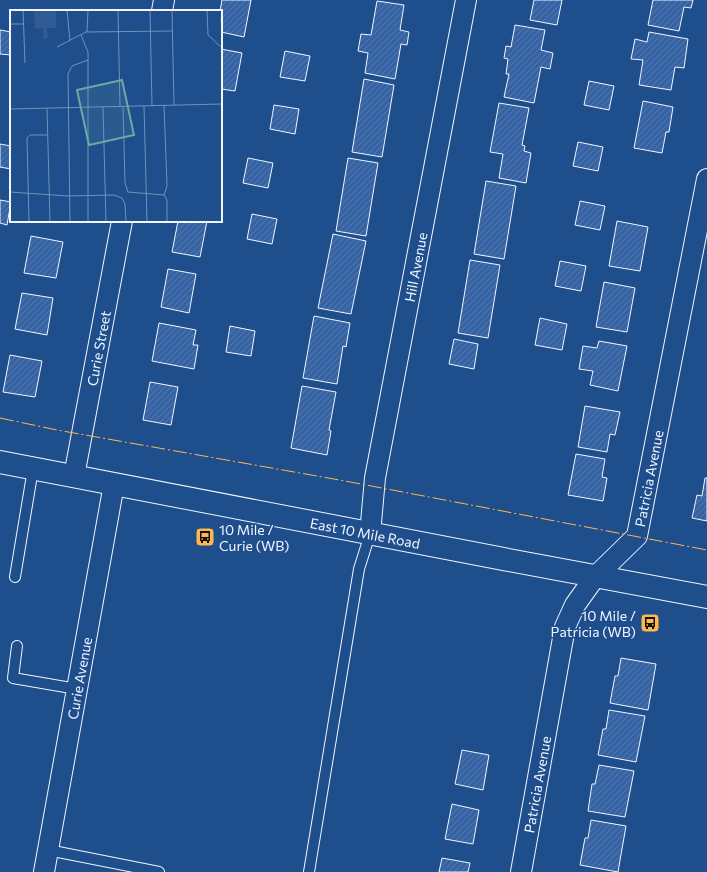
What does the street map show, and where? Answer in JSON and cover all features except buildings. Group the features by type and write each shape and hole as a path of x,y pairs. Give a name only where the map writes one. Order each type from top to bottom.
{"main road":[{"name":"East 10 Mile Road","path":"0,462 707,598"}],"street":[{"path":"162,10 164,0"},
{"name":"Hill Avenue","path":"370,534 375,478 466,0"},
{"name":"Patricia Avenue","path":"520,872 565,627 575,605 595,577 637,536 707,179"},
{"name":"Curie Street","path":"74,476 122,222"},
{"name":"Curie Avenue","path":"44,872 114,484"}],"lane":[{"path":"15,577 33,469"},
{"path":"309,872 359,569 370,534"},
{"path":"17,646 13,678 77,689"},
{"path":"48,850 159,872"}],"power":[{"path":"0,418 57,430 345,481 707,550"}],"place":[{"name":"10 Mile / Curie (WB)","path":"205,537"},
{"name":"10 Mile / Patricia (WB)","path":"650,623"}]}
